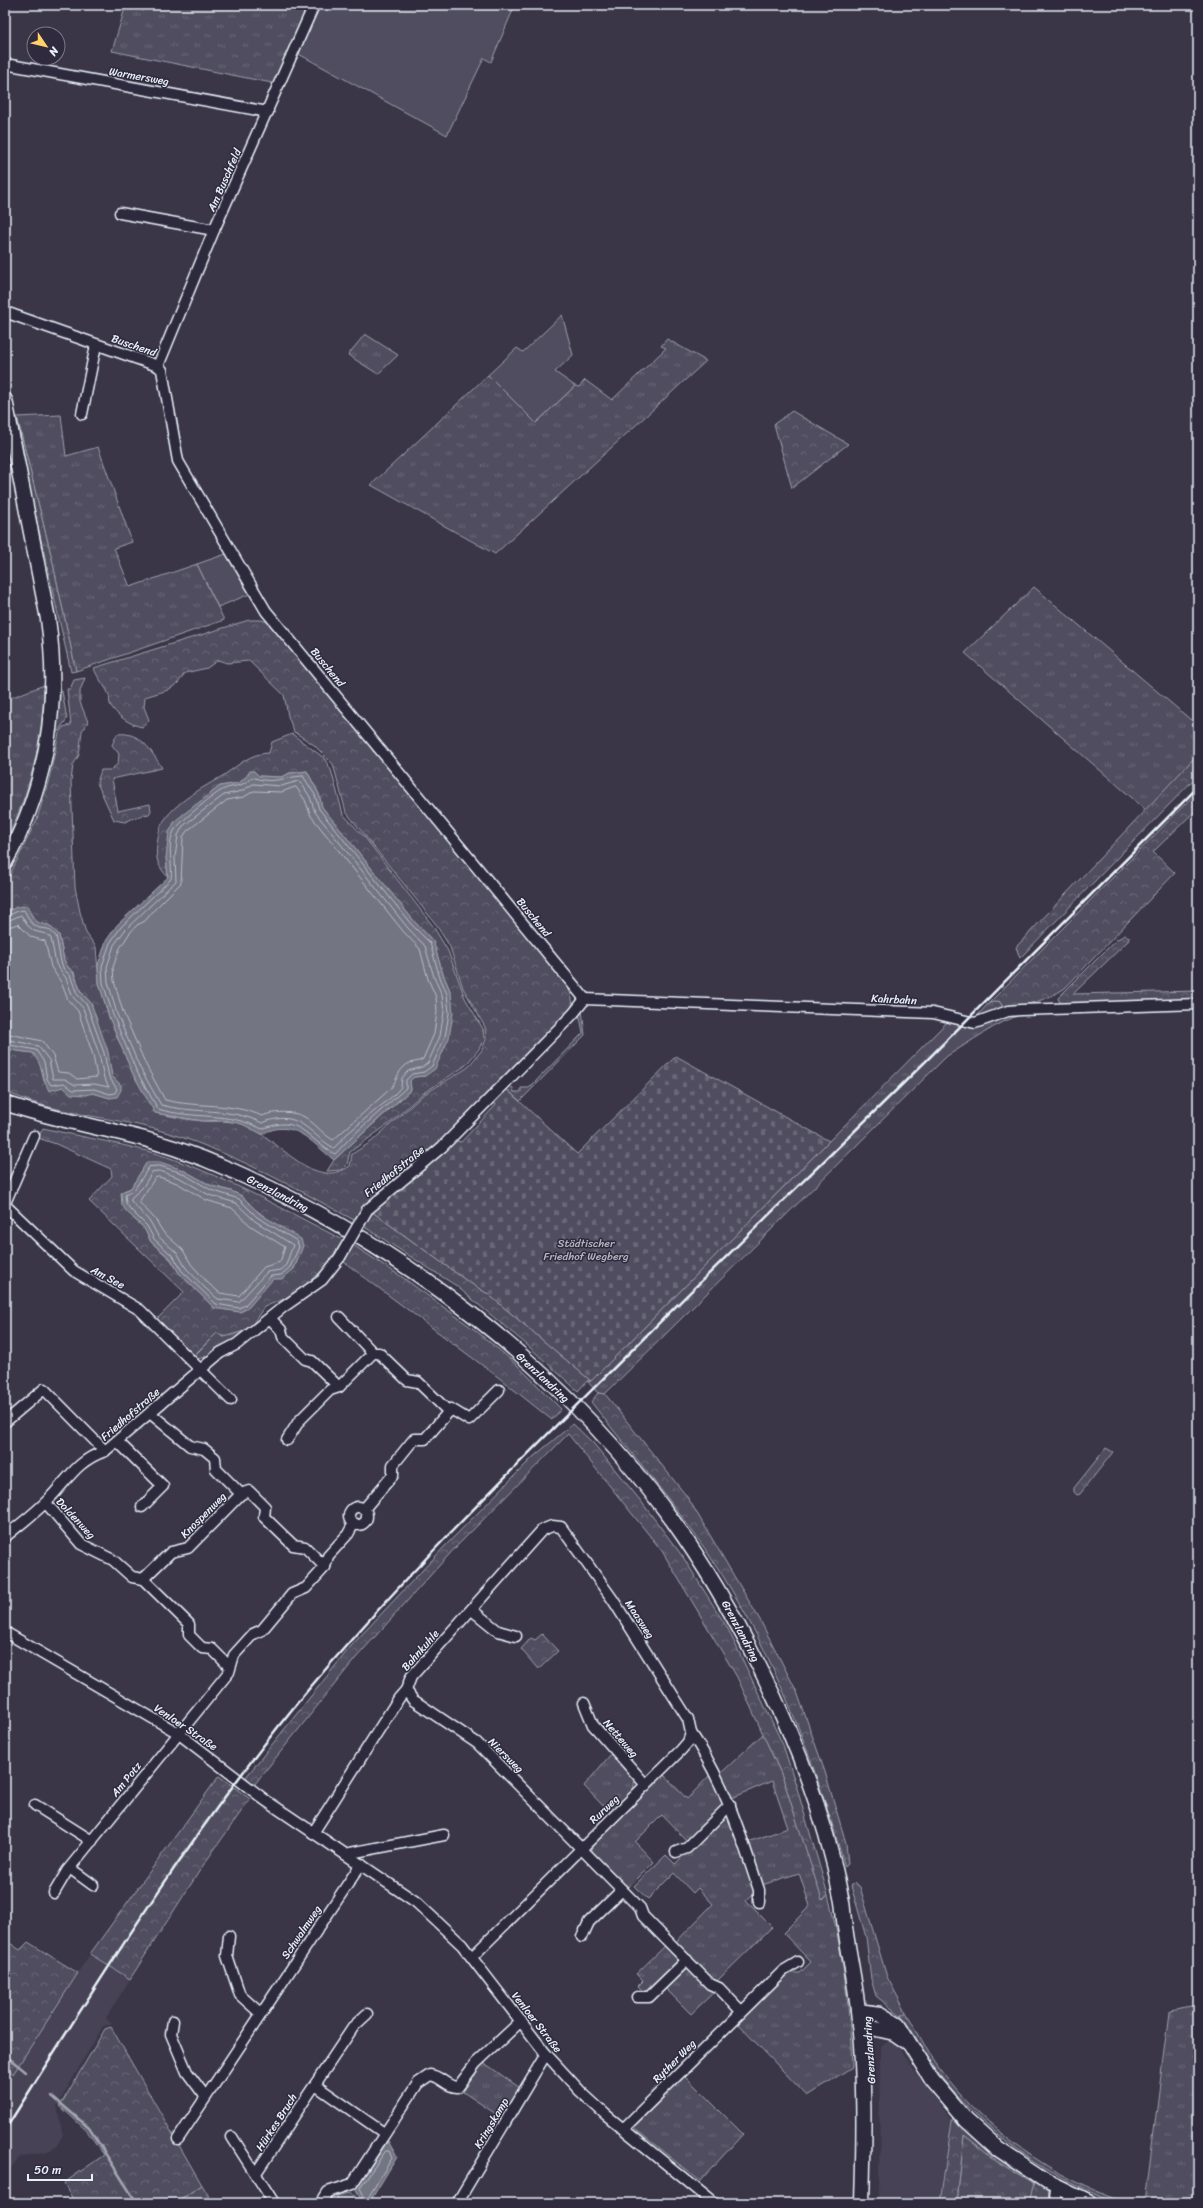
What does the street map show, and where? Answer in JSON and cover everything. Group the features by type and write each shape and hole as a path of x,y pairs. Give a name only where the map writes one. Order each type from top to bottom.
{"main road":[{"path":"5,400 48,620 52,647 53,681 49,732 38,787 20,832 5,862"},
{"name":"Grenzlandring","path":"5,1103 67,1121 147,1139 180,1150 235,1172 312,1210 427,1281 464,1308 545,1378 625,1461 671,1519 735,1618 777,1702 800,1757 818,1812 842,1900 864,2026 872,2093 870,2203"},
{"path":"862,2011 880,2014 898,2025 907,2042 932,2080 966,2120 1010,2159 1056,2187 1090,2203"},
{"path":"864,2026 894,2033 907,2042"},
{"name":"Grenzlandring","path":"862,2203 864,2026"}],"street":[{"name":"Am Buschfeld","path":"158,366 214,230 268,112 314,5"},
{"name":"Warmersweg","path":"5,64 268,112"},
{"path":"120,213 214,230"},
{"name":"Buschend","path":"5,312 158,366 162,370 178,461 266,611 585,999"},
{"name":"Buschend","path":"82,414 96,345"},
{"name":"Kahrbahn","path":"585,999 933,1013 975,1023 1008,1012 1021,1010 1198,1004"},
{"name":"Friedhofstraße","path":"5,1537 46,1502 72,1472 89,1457 105,1451 199,1370 322,1280 340,1257 367,1210 442,1147 573,1014 585,999"},
{"path":"5,1204 34,1136"},
{"name":"Am See","path":"5,1204 74,1271 140,1310 199,1370"},
{"path":"270,1318 281,1330 283,1337 305,1359 312,1361 339,1387"},
{"path":"338,1318 373,1353 380,1354 406,1380 418,1382 449,1412 452,1409 469,1420 499,1390"},
{"path":"287,1440 299,1421 330,1390 339,1387 373,1353"},
{"path":"199,1370 231,1400"},
{"path":"5,1422 44,1389 105,1451"},
{"name":"Am Potz","path":"54,1893 67,1871 71,1868 228,1672 234,1655 253,1634 262,1630 292,1594 306,1588 325,1567 328,1556 348,1534 354,1524 364,1522 366,1514 364,1509 393,1475 393,1464 414,1439 425,1440 449,1412"},
{"path":"150,1413 190,1446 204,1449 209,1453 214,1458 216,1469 241,1494 249,1491 265,1507 264,1517 293,1545 305,1547 325,1567"},
{"path":"117,1441 163,1486 142,1507"},
{"name":"Knospenweg","path":"143,1579 172,1552 188,1548 241,1494"},
{"name":"Doldenweg","path":"46,1502 81,1544 113,1560 132,1577 143,1579 189,1624 189,1635 202,1648 212,1649 230,1667"},
{"name":"Bahnkuhle","path":"314,1833 398,1698 406,1690 411,1677 542,1530 557,1526"},
{"name":"Maasweg","path":"557,1526 565,1531 652,1658 688,1719 691,1733"},
{"path":"472,1610 498,1631 516,1636"},
{"name":"Venloer Straße","path":"5,1632 178,1733 265,1800 416,1902 454,1936 472,1956 546,2054 580,2091 623,2129 714,2203"},
{"name":"Niersweg","path":"406,1690 413,1700 477,1744 581,1848"},
{"name":"Netteweg","path":"584,1703 593,1725 646,1785"},
{"path":"691,1733 707,1757 730,1805 759,1890 759,1902"},
{"name":"Rurweg","path":"472,1956 646,1785 688,1742 691,1733"},
{"path":"35,1805 92,1840"},
{"path":"676,1852 687,1848 730,1805"},
{"path":"345,1854 444,1835"},
{"path":"581,1848 640,1908 643,1916 686,1960 741,2011"},
{"name":"Schwalmweg","path":"178,2138 260,2013 361,1864"},
{"path":"71,1868 93,1885"},
{"path":"582,1937 589,1922 622,1890"},
{"path":"229,1936 227,1956 240,1995 260,2013"},
{"path":"637,1997 649,1997 686,1960"},
{"name":"Ryther Weg","path":"623,2129 783,1970 798,1962"},
{"name":"Hürkes Bruch","path":"256,2173 354,2026 367,2014"},
{"path":"173,2021 171,2034 187,2072 205,2096"},
{"path":"321,2203 328,2192 352,2184 418,2083 430,2075 438,2076 453,2087 458,2087 476,2063 521,2021"},
{"name":"Kringskamp","path":"457,2203 546,2054"},
{"path":"315,2085 384,2133"},
{"name":"Hürkes Bruch","path":"232,2137 274,2203"},
{"path":"1053,2203 1056,2187"}],"shaded area":[{"path":"90,1954 130,1979 106,2018 112,2024 103,2026 57,2106 63,2135 56,2147 48,2151 20,2157 5,2175 5,2088 20,2060"},
{"path":"889,2041 895,2041 898,2044 908,2062 951,2119 940,2203 879,2203 880,2047"}],"green space":[{"path":"126,5 144,11 145,5 311,5 277,84 112,51"},
{"path":"316,5 515,5 491,62 484,58 447,135 295,52"},
{"path":"562,315 573,355 555,372 575,386 536,423 488,375 517,348 523,352"},
{"path":"365,334 398,355 378,374 348,355"},
{"path":"667,339 706,361 495,554 371,485 488,375 536,423 575,386 579,387 585,380 612,400 666,348 661,346"},
{"path":"792,411 848,444 792,488 774,424"},
{"path":"61,415 66,456 98,447 132,542 114,548 130,587 197,564 224,620 76,671 52,559 17,417"},
{"path":"17,417 52,559 76,671 71,672 32,500"},
{"path":"226,554 250,594 218,607 197,564"},
{"path":"1034,587 1198,726 1198,754 1146,810 965,653"},
{"path":"249,620 261,620 271,623 564,980 571,996 572,1007 553,1030 551,1028 422,1162 363,1206 354,1220 258,1169 209,1147 139,1125 42,1105 5,1091 5,1047 10,1050 33,1053 40,1063 44,1081 56,1088 63,1087 86,1095 93,1093 110,1098 121,1085 112,1076 91,1003 81,992 74,972 68,967 64,960 59,935 40,924 31,914 12,909 5,914 5,885 37,819 49,779 59,733 63,727 71,725 67,689 70,689 74,680 85,678 80,691 80,702 88,722 82,731 79,755 73,765 71,781 75,887 86,933 96,947 99,983 109,1017 132,1072 155,1113 191,1120 242,1124 269,1139 308,1167 322,1172 336,1172 350,1166 352,1154 371,1142 423,1095 467,1068 482,1050 486,1039 485,1027 463,988 450,947 435,923 346,812 333,764 313,744 294,732 288,716 284,695 249,661 227,663 218,660 207,668 185,673 178,683 168,690 145,697 144,707 149,720 143,727 134,725 124,719 112,708 109,695 94,668"},
{"path":"44,685 41,726 34,766 22,805 5,843 5,700"},
{"path":"60,691 62,691 67,719 56,734 39,806 5,878 5,872 14,856"},
{"path":"117,734 125,734 139,739 149,749 162,768 112,779 118,811 150,804 151,811 149,814 136,817 125,822 114,820 97,783 101,770 110,770 118,764 119,754 112,745"},
{"path":"292,734 324,758 331,770 343,814 366,839 433,926 448,951 465,998 483,1029 484,1038 479,1049 465,1066 422,1094 390,1123 350,1152 347,1164 341,1170 327,1171 334,1160 411,1090 410,1081 414,1077 425,1076 451,993 443,974 433,941 414,921 322,807 319,794 307,771 290,773 281,777 259,776 254,771 239,783 220,786 200,802 166,858 168,877 162,870 156,854 161,826 167,816 181,802 250,757 269,753 272,742"},
{"path":"1198,754 1198,775 1020,958 1016,947"},
{"path":"1198,791 1198,808 1153,852 1175,873 1065,988 1036,1002 1021,1005 1004,1008 999,1001 989,1003"},
{"path":"1125,935 1129,937 1129,940 1073,994 1198,991 1198,1001 1062,1003 1059,1001 1058,998 1116,940"},
{"path":"999,1001 1004,1008 980,1020 975,1018 989,1003"},
{"path":"582,1010 585,1035 520,1101 504,1087 506,1084 513,1088 514,1092 521,1092 521,1088 529,1088 583,1033 579,1012"},
{"path":"1008,1014 1023,1014 993,1027 947,1056 605,1394 598,1393 587,1381 591,1381 949,1020 971,1028"},
{"name":"Städtischer Friedhof Wegberg","path":"676,1056 829,1141 591,1381 488,1294 467,1281 371,1211 383,1199 416,1175 453,1140 461,1142 496,1105 493,1099 504,1087 577,1154"},
{"path":"43,1128 122,1145 170,1158 192,1166 236,1186 343,1240 325,1268 304,1286 284,1299 264,1307 252,1325 244,1331 224,1337 217,1333 194,1355 157,1319 184,1292 89,1201 112,1176 111,1169 56,1144 38,1138","holes":["147,1162 183,1170 212,1186 231,1191 242,1196 248,1204 275,1224 300,1253 294,1269 273,1278 248,1308 240,1312 214,1308 179,1273 171,1260 151,1242 144,1228 134,1219 123,1191 131,1188"]},
{"path":"371,1211 467,1281 488,1294 591,1381 587,1381 578,1391 526,1344 455,1285 363,1226"},
{"path":"353,1245 402,1277 475,1330 515,1363 561,1409 552,1420 498,1377 344,1262"},
{"path":"244,1331 237,1336 238,1339 225,1345 212,1355 197,1359 193,1357 217,1333 224,1337"},
{"path":"598,1393 605,1394 688,1498 760,1620 797,1692 825,1772 846,1843 848,1864 845,1867 824,1798 800,1731 772,1665 756,1633 722,1574 705,1549 668,1499 591,1402"},
{"path":"573,1424 593,1443 640,1500 683,1557 728,1629 783,1745 828,1895 822,1900 783,1778 737,1677 662,1551 568,1434 455,1548 355,1659 254,1785 246,1777 352,1645 447,1544 533,1457"},
{"path":"1106,1448 1113,1452 1080,1494 1077,1495 1074,1492 1074,1488"},
{"path":"542,1634 558,1651 540,1668 537,1668 521,1649 531,1638 535,1640"},
{"path":"763,1734 783,1778 823,1900 828,1895 838,1937 845,1980 850,2024 852,2067 807,2096 736,2022 786,1973 800,1973 811,1962 783,1933 810,1906 799,1873 762,1885 748,1842 788,1828 772,1781 732,1798 720,1774"},
{"path":"611,1754 634,1780 634,1785 630,1794 610,1813 584,1786"},
{"path":"711,1774 724,1803 723,1807 688,1842 662,1815 635,1842 654,1862 627,1889 592,1855 592,1846 664,1775 687,1799"},
{"path":"219,1776 250,1799 202,1867 130,1979 90,1954"},
{"path":"726,1814 730,1816 756,1891 746,1901 772,1927 717,1981 714,1982 675,1943 713,1904 698,1888 693,1893 674,1873 648,1899 634,1886 666,1855 675,1864"},
{"path":"855,1882 860,1887 887,1977 906,2012 901,2016 876,1996 871,1979 866,1937 851,1886"},
{"path":"5,1940 20,1950 28,1942 78,1973 13,2074 5,2065"},
{"path":"666,1945 677,1957 677,1964 646,1994 638,1986 643,1981 636,1974"},
{"path":"682,1969 690,1969 711,1990 716,1990 691,2014 664,1987"},
{"path":"1198,2006 1198,2203 1145,2203 1169,2011"},
{"path":"906,2012 929,2054 938,2067 956,2090 999,2131 1022,2150 1047,2166 1100,2193 1128,2203 1116,2202 1082,2188 1040,2165 1001,2138 966,2106 935,2069 901,2016"},
{"path":"111,2027 202,2185 174,2203 75,2203 64,2183 104,2155 87,2131 60,2106 105,2029"},
{"path":"483,2062 520,2088 502,2118 463,2092"},
{"path":"684,2075 743,2134 700,2181 635,2129 635,2123"},
{"path":"953,2113 1047,2187 1048,2203 1031,2203 1036,2185 1001,2164 964,2135 957,2203 940,2203"},
{"path":"964,2135 1016,2173 1037,2185 1031,2203 957,2203"},
{"path":"202,2185 213,2203 174,2203"},
{"path":"349,2193 355,2196 358,2203 335,2203 338,2196"}],"water":[{"path":"250,771 254,771 259,776 281,777 290,773 307,771 319,794 322,807 414,921 433,941 443,974 451,993 453,1013 449,1038 435,1069 425,1076 414,1077 410,1081 411,1089 334,1160 309,1139 292,1130 283,1128 273,1129 262,1134 242,1124 224,1120 203,1121 155,1113 132,1072 109,1017 99,983 98,965 106,941 117,925 168,877 166,858 169,832 176,820 220,786 239,783"},
{"path":"28,906 31,914 37,922 49,925 59,935 64,960 73,972 81,992 91,1003 108,1052 112,1076 121,1085 121,1090 117,1097 110,1098 93,1093 86,1095 71,1094 63,1087 49,1091 39,1062 33,1053 10,1050 5,1047 5,914 16,907"},
{"path":"147,1162 160,1162 183,1170 212,1186 231,1191 242,1196 260,1214 301,1239 303,1246 294,1269 282,1279 273,1279 248,1308 240,1312 214,1308 179,1273 171,1259 151,1242 144,1228 127,1212 122,1205 121,1193 131,1188"},
{"path":"388,2141 397,2157 369,2203 363,2203 355,2189"}],"waterway":[{"path":"5,2055 26,2072"},
{"path":"52,2096 89,2128 137,2203"}],"railway":[{"path":"5,2130 76,2017 149,1905 187,1850 266,1742 348,1644 389,1598 516,1466 681,1301 930,1057 1198,787"}]}
